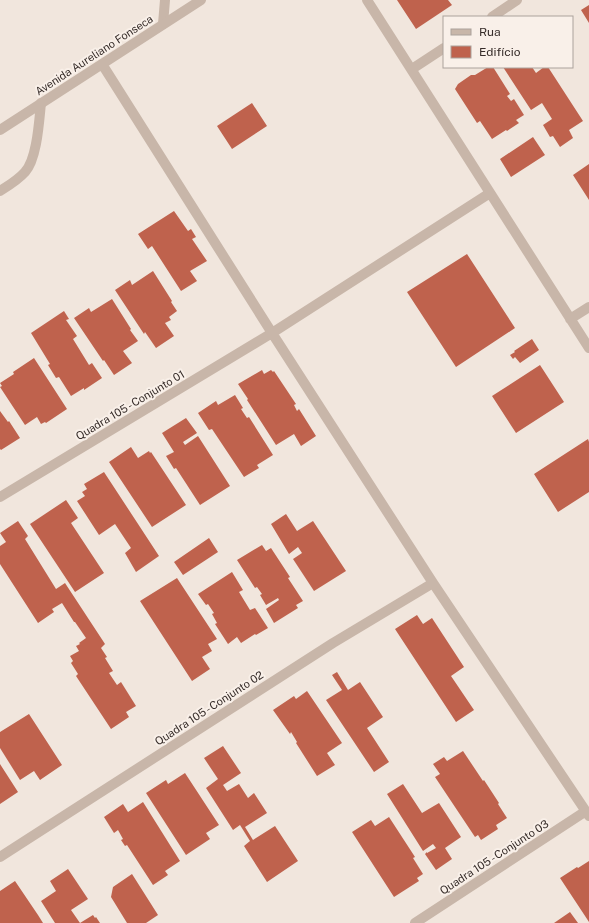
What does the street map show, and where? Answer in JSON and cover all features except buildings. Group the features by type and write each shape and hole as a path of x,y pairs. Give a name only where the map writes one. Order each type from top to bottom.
{"street":[{"path":"163,24 164,0"},
{"name":"Avenida Aureliano Fonseca","path":"0,130 200,0"},
{"path":"367,0 589,348"},
{"path":"493,16 517,0"},
{"path":"412,69 443,49"},
{"path":"102,64 272,333 434,583 587,814"},
{"path":"0,191 26,172 32,160 36,143 41,103"},
{"name":"Quadra 105 - Conjunto 01","path":"0,497 272,333 490,193"},
{"path":"570,319 589,307"},
{"name":"Quadra 105 - Conjunto 02","path":"0,857 334,643 434,583"},
{"name":"Quadra 105 - Conjunto 03","path":"414,923 587,814"}]}
